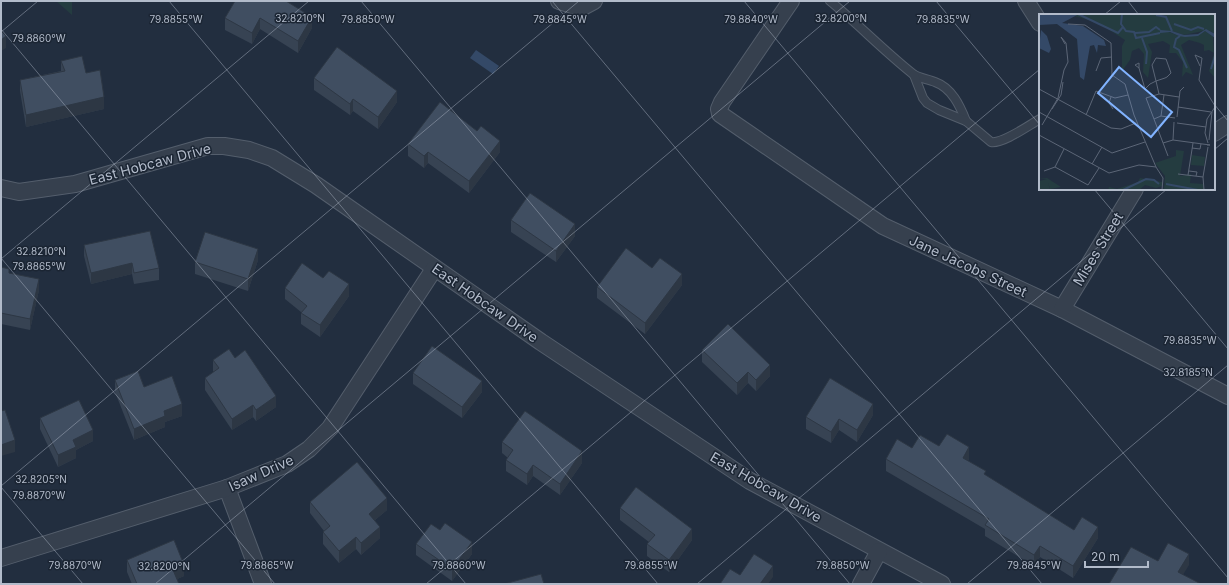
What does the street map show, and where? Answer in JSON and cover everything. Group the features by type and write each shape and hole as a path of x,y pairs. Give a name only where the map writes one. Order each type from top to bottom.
{"street":[{"path":"559,1 581,8 594,1"},
{"name":"Jane Jacobs Street","path":"791,1 722,102 719,109 720,114 883,226 1062,309 1228,396"},
{"path":"1026,1 1039,20"},
{"name":"East Hobcaw Drive","path":"1,188 19,192 75,184 208,146 224,146 249,150 272,158 316,185 434,268 750,481 942,584"},
{"name":"Mises Street","path":"1062,309 1134,190"},
{"name":"Isaw Drive","path":"1,558 227,488 287,464 308,450 330,428 434,268"},
{"path":"227,488 263,584"},
{"path":"861,584 879,551"}],"lane":[{"path":"830,1 858,24 914,75 937,82 947,90 960,105 966,121"},
{"path":"914,75 923,98 927,103 932,107 966,121 991,142 995,143 1039,120"}],"green space":[{"path":"56,1 72,1 72,15"}],"water":[{"path":"476,50 499,66 493,74 470,58"}],"building":[{"path":"235,1 286,1 312,17 298,41 260,18 252,33 225,18"},
{"path":"1,31 6,36 1,40"},
{"path":"337,47 397,91 378,117 353,99 350,104 314,78"},
{"path":"82,56 86,73 100,70 104,97 26,115 20,80 65,71 61,61"},
{"path":"440,102 477,131 481,126 500,141 469,181 428,152 424,156 408,144"},
{"path":"530,193 575,224 556,251 511,220"},
{"path":"150,231 159,268 134,273 132,263 91,273 84,245"},
{"path":"205,232 258,249 248,279 195,262"},
{"path":"626,248 652,268 660,258 682,274 645,323 597,287"},
{"path":"302,263 323,278 329,271 349,284 320,325 301,313 307,306 285,288"},
{"path":"1,267 9,269 9,273 39,279 30,319 1,313"},
{"path":"728,324 770,365 756,380 748,372 737,383 702,350"},
{"path":"432,346 482,381 462,407 413,373"},
{"path":"229,349 235,358 245,350 276,396 256,410 253,405 232,419 205,378 219,368 213,360"},
{"path":"138,371 144,387 172,376 182,404 164,411 165,416 134,429 115,380"},
{"path":"830,378 873,404 857,430 839,419 831,432 806,417"},
{"path":"79,400 93,430 73,440 76,447 58,455 40,418"},
{"path":"5,410 15,440 1,445 1,411"},
{"path":"525,411 582,451 560,484 533,465 527,474 506,460 513,450 502,442"},
{"path":"947,434 969,447 963,458 986,471 984,474 1074,530 1082,517 1098,527 1073,566 1040,546 1034,555 985,525 989,519 886,459 897,439 912,448 920,435 939,446"},
{"path":"357,462 387,498 369,514 380,527 361,543 356,537 339,551 323,532 330,526 310,502"},
{"path":"636,487 692,529 669,560 647,544 655,535 620,508"},
{"path":"445,523 472,542 452,569 416,544 431,524 440,530"},
{"path":"174,540 184,565 173,570 179,584 137,584 127,560"},
{"path":"1168,543 1189,554 1178,572 1201,584 1109,584 1131,547 1158,561"},
{"path":"754,554 773,566 760,584 720,584 730,569 740,575"},
{"path":"541,574 544,584 504,584"}]}
